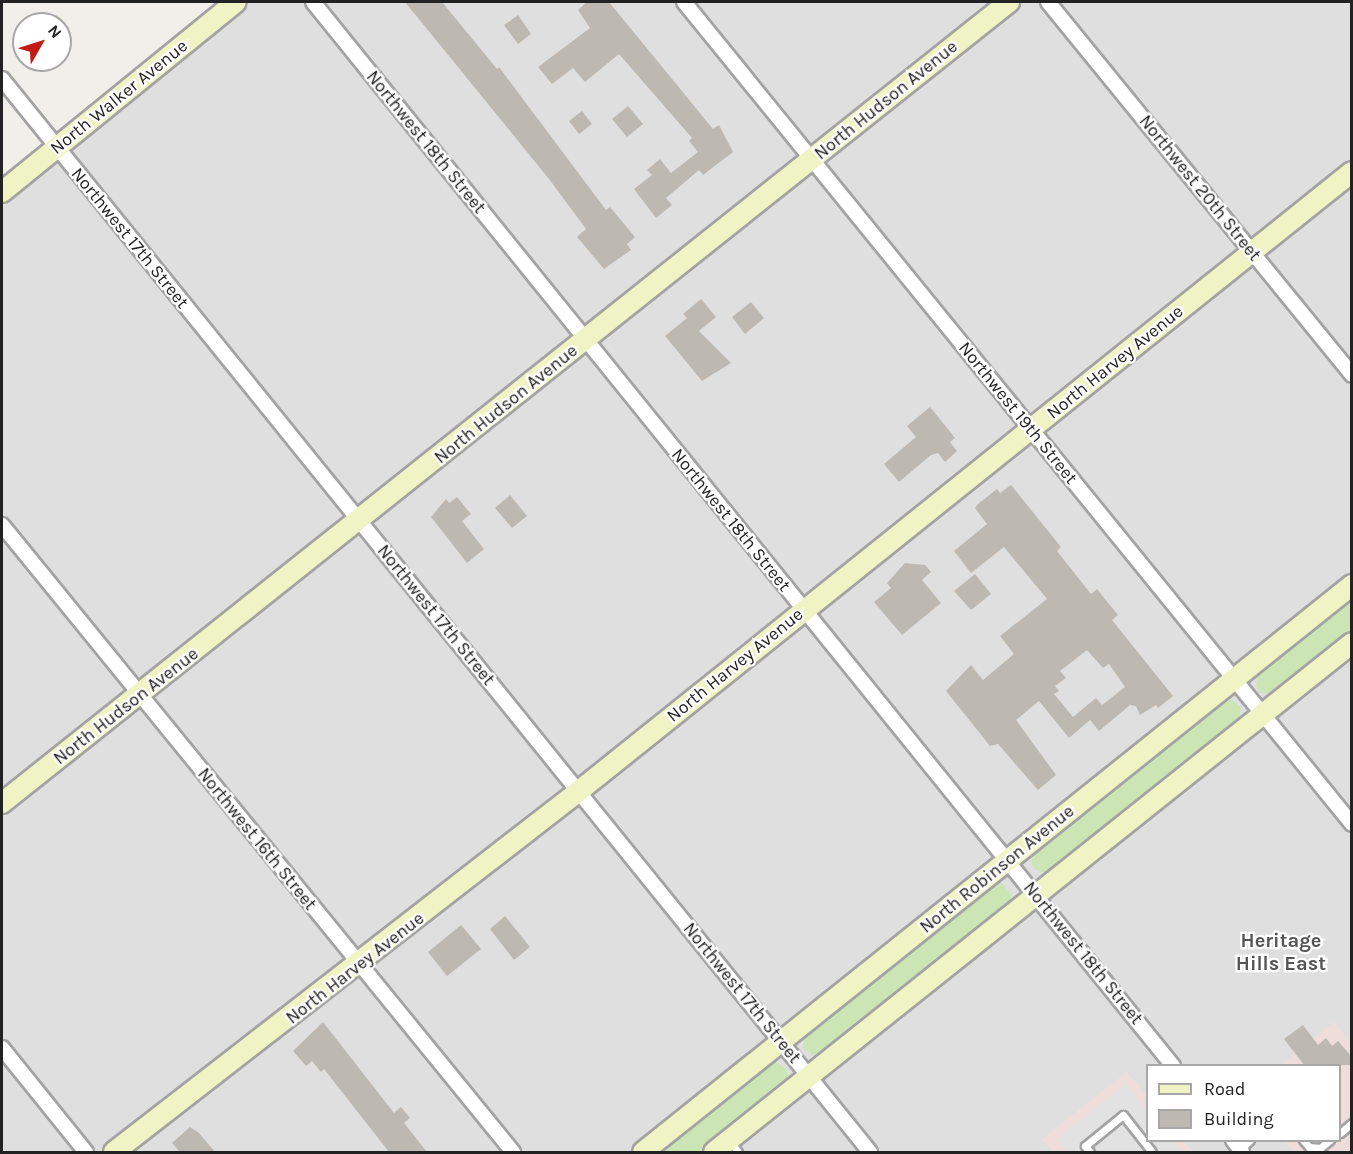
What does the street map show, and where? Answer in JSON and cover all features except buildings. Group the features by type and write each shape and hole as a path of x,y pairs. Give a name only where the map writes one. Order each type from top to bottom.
{"street":[{"name":"North Walker Avenue","path":"2,192 236,2"},
{"name":"Northwest 18th Street","path":"313,2 1172,1064"},
{"name":"Northwest 19th Street","path":"684,2 1352,824"},
{"name":"North Hudson Avenue","path":"2,803 141,696 1009,2"},
{"name":"Northwest 20th Street","path":"1048,2 1352,375"},
{"name":"Northwest 17th Street","path":"2,79 870,1152"},
{"name":"North Harvey Avenue","path":"114,1152 360,964 579,791 1352,172"},
{"name":"Northwest 16th Street","path":"2,525 513,1152"},
{"name":"North Robinson Avenue","path":"643,1152 1352,585"},
{"path":"727,1148 809,1077 1352,643"},
{"path":"2,1048 86,1152"}],"lane":[{"path":"1090,1152 1085,1146 1122,1115 1152,1152"},
{"path":"1305,1142 1309,1147 1320,1148 1328,1142"}],"shaded area":[{"path":"237,2 1351,2 1351,1152 2,1152 2,192"},
{"path":"1334,1022 1351,1043 1351,1152 1294,1152 1285,1142 1341,1142 1341,1064 1282,1064"},
{"path":"1127,1072 1146,1095 1146,1142 1184,1142 1193,1152 1053,1152 1042,1139"},
{"path":"1126,1084 1146,1109 1146,1142 1173,1142 1182,1152 1068,1152 1057,1139"}],"green space":[{"path":"1351,597 1351,632 1276,693 1260,693 1256,686 1258,672"},
{"path":"1229,698 1241,707 1238,723 1054,870 1047,873 1036,870 1031,863 1034,852"},
{"path":"1002,883 1012,895 1008,907 825,1053 814,1056 803,1048 804,1035 991,884"},
{"path":"773,1060 787,1070 787,1083 700,1152 656,1152"}],"district":[{"name":"Heritage Hills East","path":"1281,952"}]}
